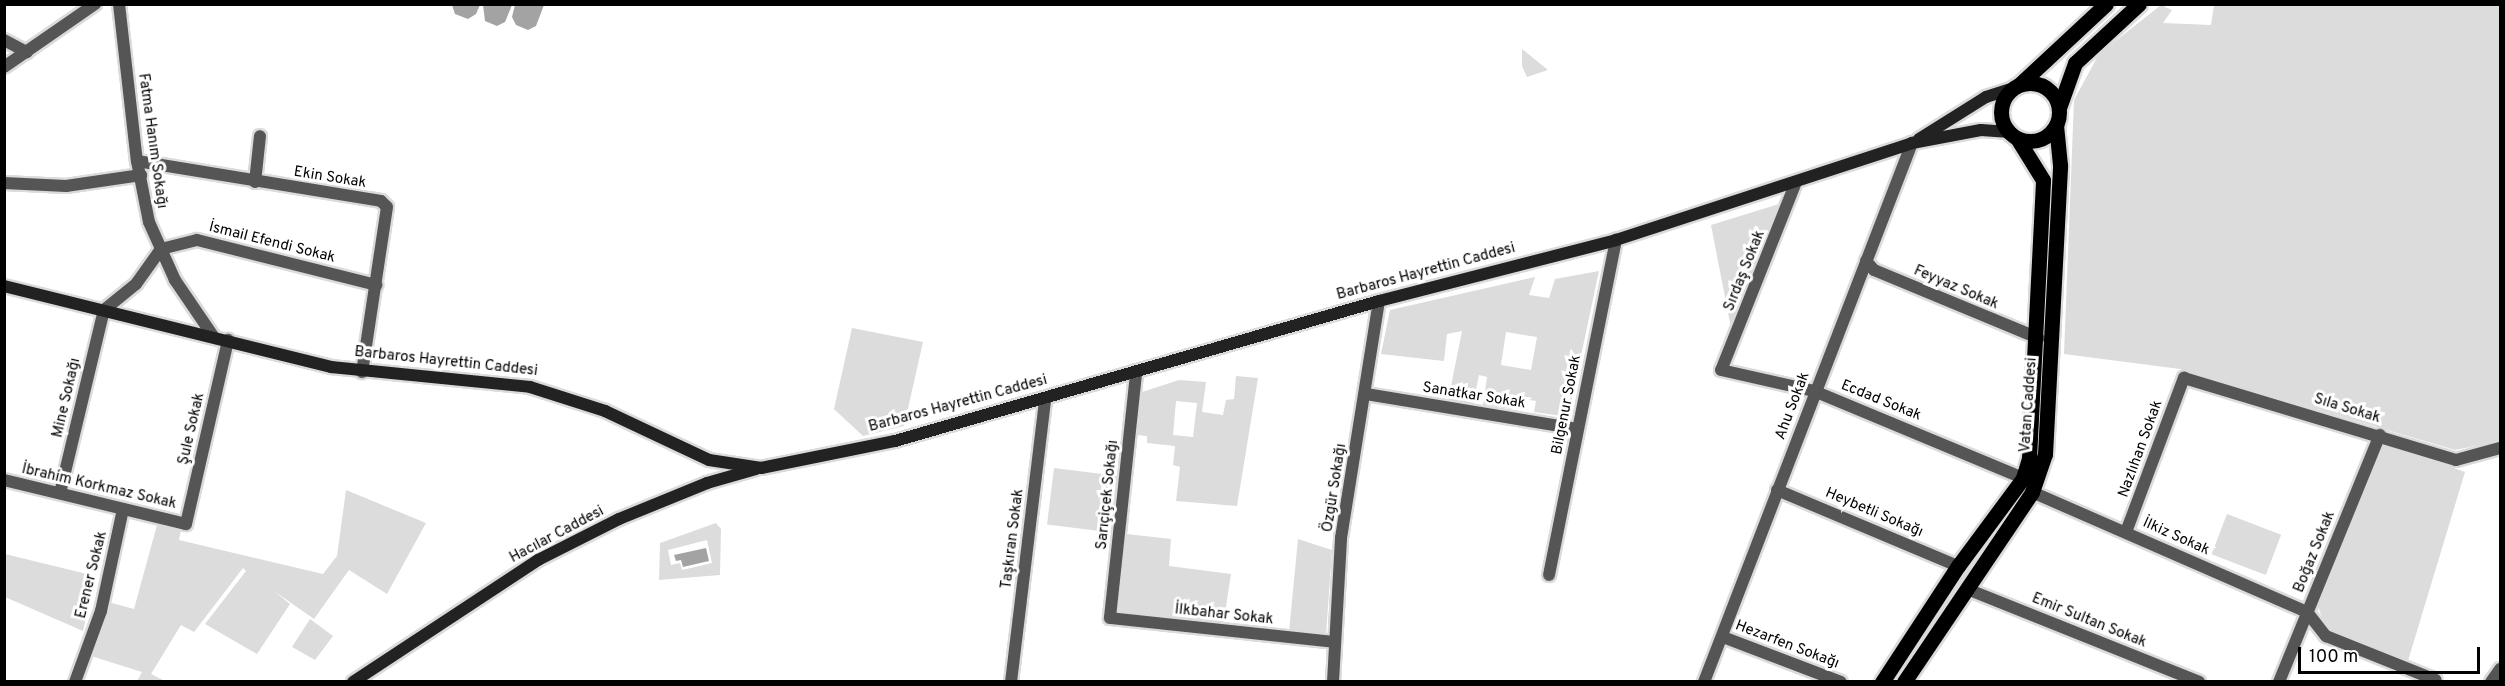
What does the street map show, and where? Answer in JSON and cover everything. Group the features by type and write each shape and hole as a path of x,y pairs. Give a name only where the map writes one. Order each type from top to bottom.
{"main road":[{"path":"2106,4 2005,97 2001,115 2013,135 2043,138 2056,125 2059,108 2075,63 2139,4"},
{"path":"2015,87 2045,87 2059,108"},
{"name":"Vatan Caddesi","path":"1910,680 2032,492 2045,454 2060,165 2056,125"},
{"name":"Vatan Caddesi","path":"1882,681 1958,566 2023,478 2029,458 2038,338 2043,180 2013,135"}],"street":[{"path":"4,67 95,4"},
{"name":"Fatma Hanım Sokağı","path":"119,4 137,161 149,222 175,279 213,336"},
{"path":"4,40 27,52"},
{"path":"1912,143 1986,97 2015,87"},
{"path":"1912,143 1981,130 2013,135"},
{"path":"255,182 260,136"},
{"name":"Barbaros Hayrettin Caddesi","path":"4,286 362,372 530,387 605,411 709,460 761,468 895,441 1136,374 1379,301 1616,240 1912,143"},
{"name":"Ahu Sokak","path":"1704,681 1723,637 1777,490 1912,143"},
{"name":"Ekin Sokak","path":"137,161 381,201 387,207 362,372"},
{"path":"4,183 66,186 141,175"},
{"name":"Sırdaş Sokak","path":"1721,370 1796,182"},
{"name":"İsmail Efendi Sokak","path":"161,249 197,240 376,285"},
{"name":"Bilgenur Sokak","path":"1549,575 1616,240"},
{"path":"104,310 136,284 161,249"},
{"name":"Feyyaz Sokak","path":"1866,261 1874,270 2038,338"},
{"name":"Özgür Sokağı","path":"1333,681 1341,538 1366,394 1379,301"},
{"name":"Mine Sokağı","path":"60,493 104,310"},
{"name":"Şule Sokak","path":"186,524 228,340"},
{"name":"Ecdad Sokak","path":"1721,370 1815,391 2023,478"},
{"name":"Sarıçiçek Sokağı","path":"1110,618 1136,374"},
{"name":"Sıla Sokak","path":"2184,378 2380,435 2456,460 2500,448"},
{"name":"Nazlıhan Sokak","path":"2126,532 2184,378"},
{"name":"Sanatkar Sokak","path":"1366,394 1577,429"},
{"name":"Taşkıran Sokak","path":"1011,681 1045,400"},
{"name":"Boğaz Sokak","path":"2279,681 2380,435"},
{"name":"Hacılar Caddesi","path":"353,681 538,560 619,519 707,483 761,468"},
{"name":"İbrahim Korkmaz Sokak","path":"4,480 186,524"},
{"name":"Heybetli Sokağı","path":"1777,490 1958,566"},
{"name":"İlkiz Sokak","path":"2032,492 2307,612"},
{"name":"Erener Sokak","path":"75,681 101,611 123,509"},
{"name":"Emir Sultan Sokak","path":"1967,589 2199,681"},
{"path":"2307,612 2326,636 2436,680"},
{"name":"İlkbahar Sokak","path":"1110,618 1335,642"},
{"name":"Hezarfen Sokağı","path":"1723,637 1841,681"},
{"path":"2492,681 2500,669"}],"shaded area":[{"path":"452,4 480,5 476,14 468,19 455,14"},
{"path":"483,4 512,5 505,22 497,26 485,21"},
{"path":"515,5 544,5 536,26 528,30 516,25 512,17"},
{"path":"2161,5 2172,10 2163,23 2211,25 2214,5 2500,5 2500,441 2455,450 2180,369 2064,354 2074,100 2099,54"},
{"path":"1522,49 1548,70 1527,77 1522,66"},
{"path":"1779,204 1731,328 1711,225"},
{"path":"1599,271 1568,417 1534,412 1536,401 1515,398 1512,409 1483,405 1487,377 1479,375 1473,404 1448,401 1462,331 1447,334 1444,361 1381,354 1390,310 1535,277 1529,295 1549,298 1555,279","holes":["1506,332 1537,337 1531,370 1501,365"]},
{"path":"852,328 923,342 904,426 863,436 834,409"},
{"path":"1236,376 1258,378 1237,506 1176,501 1180,467 1173,465 1175,446 1147,443 1147,436 1137,435 1142,392 1179,380 1206,382 1202,412 1223,415 1226,400 1234,399","holes":["1176,401 1197,403 1193,437 1173,435"]},
{"path":"2384,443 2465,472 2407,664 2328,633 2318,607"},
{"path":"1054,468 1121,476 1114,533 1047,525"},
{"path":"346,490 426,523 387,594 349,570 314,619 274,591 290,604 257,654 205,624 246,571 243,568 194,632 181,625 151,674 165,681 137,681 142,672 91,656 108,602 134,609 157,525 181,530 179,540 323,574 337,556"},
{"path":"2227,514 2281,535 2266,575 2212,554"},
{"path":"716,523 721,529 720,575 659,580 660,543","holes":["707,540 712,563 682,570 680,563 671,565 668,550"]},
{"path":"1127,534 1171,539 1169,566 1231,574 1223,626 1117,615"},
{"path":"1298,539 1332,550 1326,635 1323,636 1289,632"},
{"path":"706,548 709,561 683,567 681,560 676,561 674,555"},
{"path":"5,554 91,575 95,581 83,631 5,597"},
{"path":"310,619 333,636 315,660 292,647"}]}
